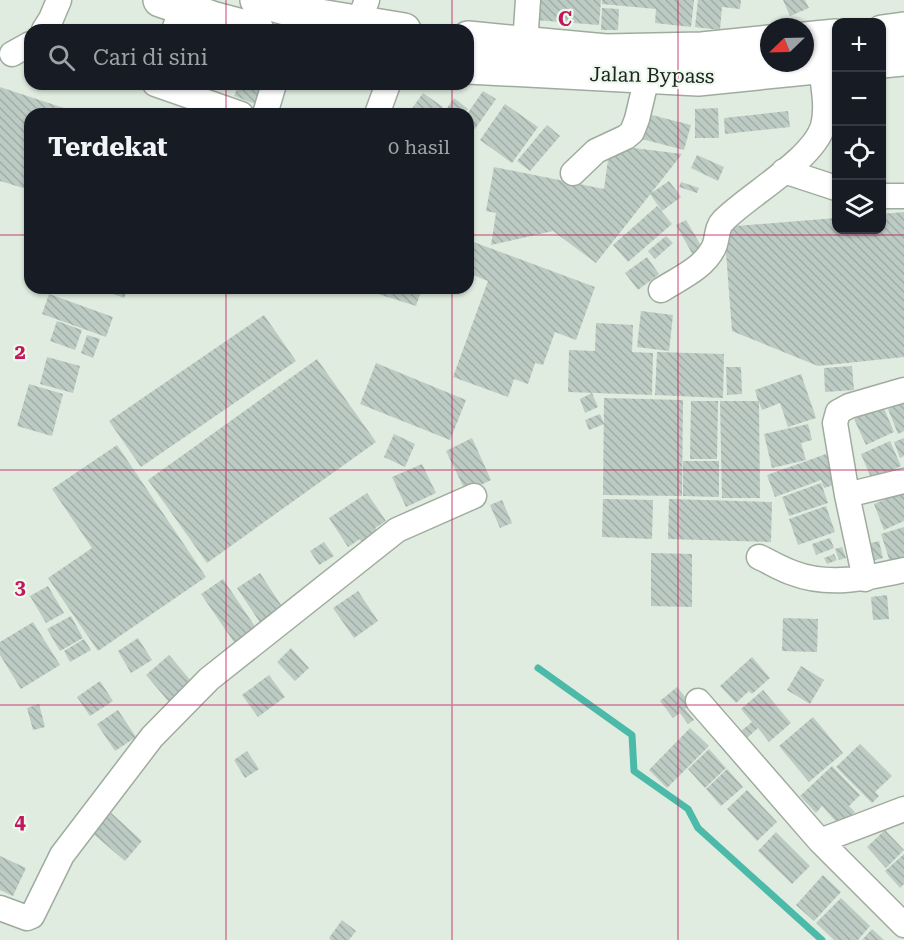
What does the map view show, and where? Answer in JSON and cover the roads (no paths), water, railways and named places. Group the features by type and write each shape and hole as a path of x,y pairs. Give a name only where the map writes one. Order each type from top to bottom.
{"highway":[{"path":"257,0 307,14 362,12 390,24"},
{"path":"172,12 234,24"},
{"path":"886,31 904,29"},
{"path":"814,38 832,36"},
{"name":"Jalan Bypass","path":"474,39 606,51 702,49 760,43"},
{"path":"886,61 904,59"},
{"name":"Jalan Bypass","path":"474,67 698,79 829,66"}],"street":[{"path":"48,24 59,0"},
{"path":"525,44 528,0"},
{"path":"661,290 697,268 715,245 720,225 809,149 822,128 829,66"},
{"path":"573,173 596,151 632,132 647,77"},
{"path":"267,108 272,90"},
{"path":"379,108 386,90"},
{"path":"153,91 218,108"},
{"path":"784,171 832,186"},
{"path":"886,196 904,196"},
{"path":"865,579 847,495 835,423 838,411 904,390"},
{"path":"847,495 904,481"},
{"path":"0,908 27,918 32,916 62,855 152,737 209,679 397,530 474,496"},
{"path":"759,557 795,574 817,579 865,579 904,570"},
{"path":"698,700 820,841 904,925"},
{"path":"820,841 904,809"}],"waterway":[{"path":"538,668 632,735 634,771 688,809 698,828 822,940"}]}
